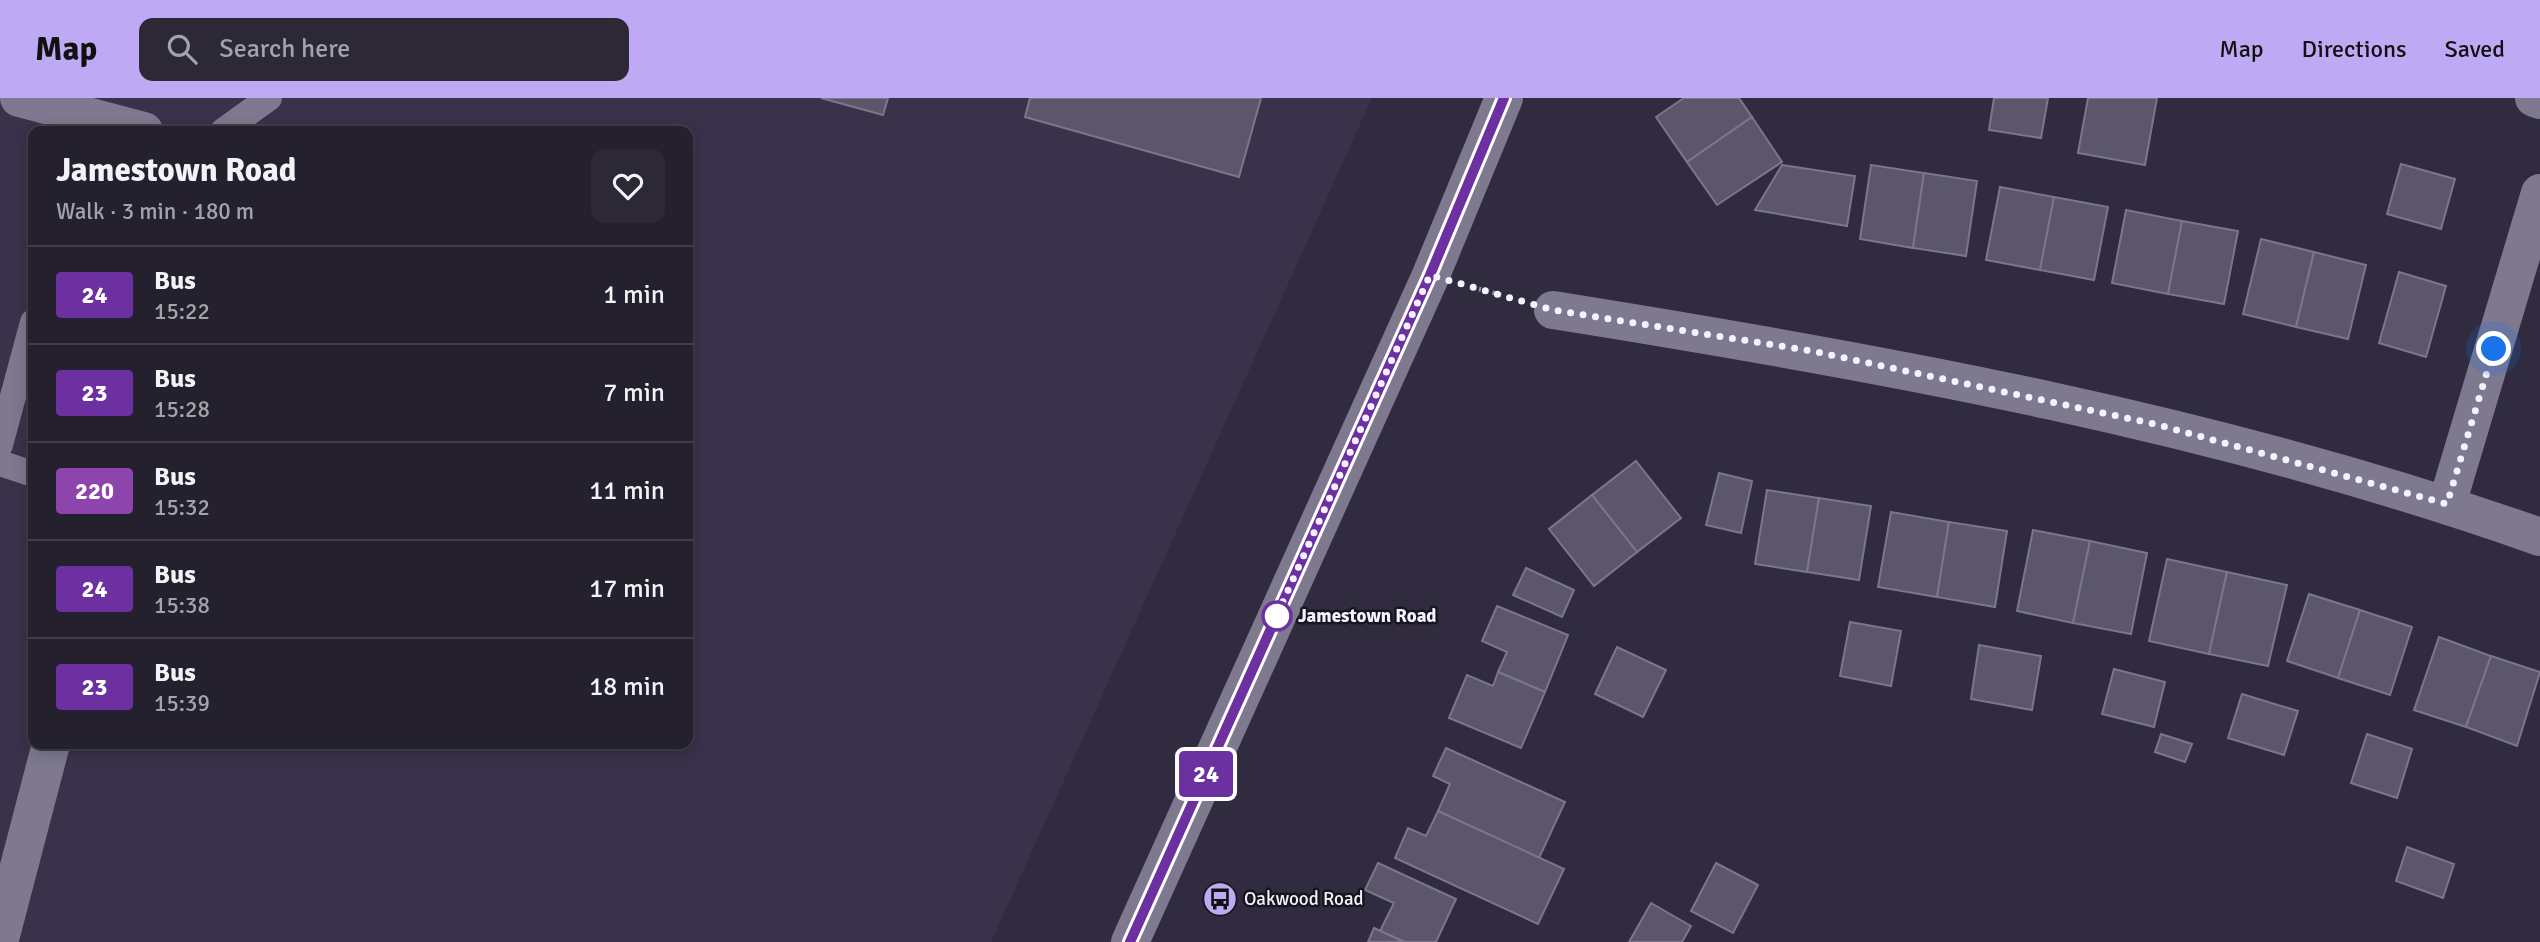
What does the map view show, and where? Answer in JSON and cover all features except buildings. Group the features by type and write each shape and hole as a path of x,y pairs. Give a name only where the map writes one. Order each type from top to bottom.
{"street":[{"path":"19,98 125,126"},
{"path":"1130,942 1430,275 1504,98"},
{"path":"2534,98 2540,100"},
{"path":"2447,504 2540,193"},
{"path":"1553,310 1812,351 2142,421 2447,504 2540,537"},
{"path":"0,939 50,749"}],"lane":[{"path":"230,126 270,98"},
{"path":"0,445 28,341"},
{"path":"0,463 28,472"}],"path":[{"path":"1430,275 1553,310"}],"shaded area":[{"path":"0,98 1372,98 991,942 0,942"}],"bus line":[{"name":"24","path":"1130,942 1430,275 1504,98"}],"place":[{"name":"Jamestown Road","path":"1277,616"},
{"name":"Oakwood Road","path":"1220,899"}],"route":[{"path":"1277,616 1272,626 1430,275 1553,310 1812,351 2155,424 2447,504 2494,349"}]}
